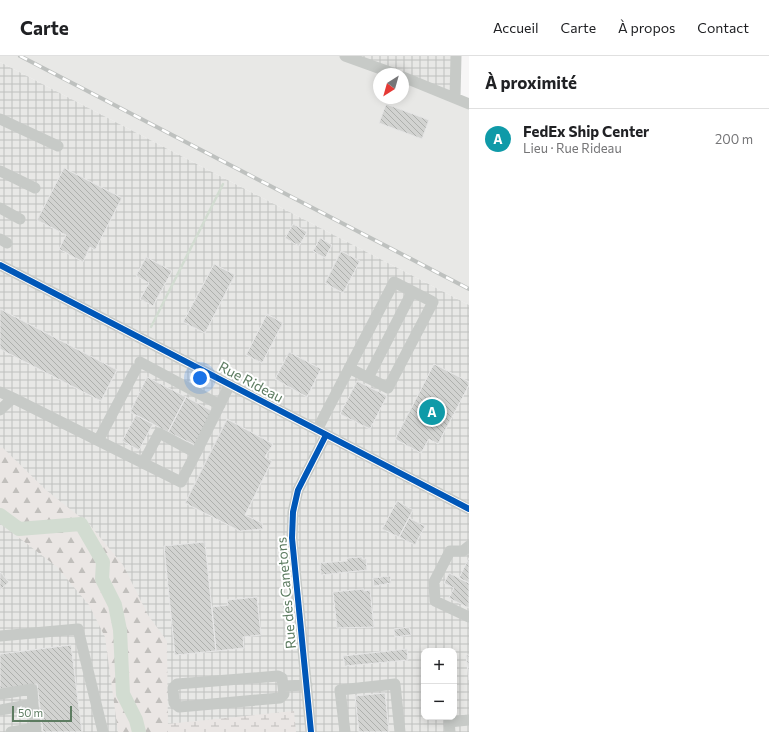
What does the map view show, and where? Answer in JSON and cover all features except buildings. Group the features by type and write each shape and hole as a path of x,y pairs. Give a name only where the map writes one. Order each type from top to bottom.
{"street":[{"path":"345,56 378,68"},
{"path":"455,97 456,56"},
{"path":"409,79 469,104"},
{"path":"0,119 58,146"},
{"path":"0,171 34,188"},
{"path":"0,208 20,219"},
{"name":"Rue Rideau","path":"0,265 469,509"},
{"name":"Rue des Canetons","path":"312,732 292,538 293,512 301,482 349,368 394,282 412,292"},
{"path":"349,368 368,378 388,388 433,302 412,292 368,378"},
{"path":"99,439 138,365 220,405"},
{"path":"0,392 99,439 181,482 230,384"},
{"path":"0,410 12,398"},
{"path":"143,463 159,433 196,453"},
{"path":"469,546 463,551 450,551 434,582 435,601 469,617"},
{"path":"0,636 78,628 103,732"},
{"path":"278,676 282,678 283,686 284,694 280,698 178,707 174,703 173,688 177,684 278,676"},
{"path":"345,732 340,690 395,684 400,732"},
{"path":"283,686 307,685"},
{"path":"0,694 32,690 36,730 11,732"},
{"path":"0,710 33,704"},
{"path":"450,732 449,722 469,720"}],"shaded area":[{"path":"0,56 348,56 373,71 373,104 409,104 409,77 469,100 469,305 0,62"},
{"path":"348,56 456,56 459,95 409,77 409,68 382,68"},
{"path":"0,62 469,305 469,732 0,732"}],"green space":[{"path":"0,448 3,448 46,490 89,524 123,565 148,615 167,641 168,732 118,732 105,637 89,605 57,567 0,523"},
{"path":"294,711 296,732 168,732 167,724"}],"waterway":[{"path":"151,327 223,184"},
{"path":"0,515 19,529 81,524 103,562 102,579 115,605 120,630 123,694 136,720 139,732"}],"railway":[{"path":"20,56 469,289"}],"cycle path":[{"path":"0,265 469,509"},
{"path":"311,732 292,538 293,512 298,490 326,435"}],"place":[{"name":"FedEx Ship Center","path":"432,412"}]}
